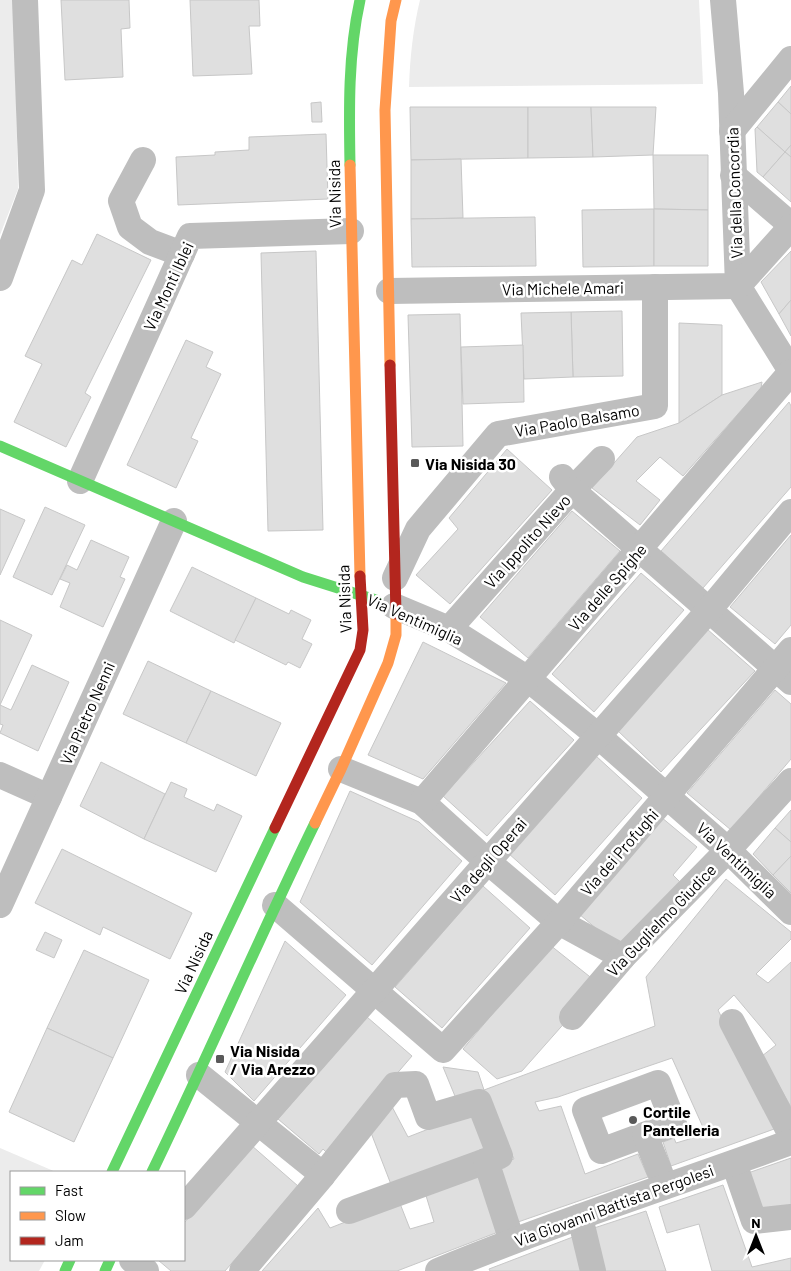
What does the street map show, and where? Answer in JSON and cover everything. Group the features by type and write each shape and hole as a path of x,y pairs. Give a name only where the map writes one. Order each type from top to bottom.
{"main road":[{"name":"Via Nisida","path":"112,1171 360,650 363,630 360,594 350,231 350,70 360,0"},
{"path":"152,1171 388,663 396,635 384,110 391,21 396,0"},
{"name":"Via Ventimiglia","path":"0,446 304,577 394,606"},
{"path":"105,1271 132,1262"}],"street":[{"path":"0,278 32,190 25,0"},
{"name":"Via della Concordia","path":"723,0 732,131 738,286 791,371"},
{"path":"732,131 791,59"},
{"path":"143,160 121,201 130,227 150,242 182,254"},
{"path":"733,174 791,226 738,286"},
{"name":"Via Monti Iblei","path":"80,481 190,236 350,231"},
{"name":"Via Michele Amari","path":"389,291 738,286"},
{"name":"Via Paolo Balsamo","path":"395,578 418,528 498,434 655,406 655,287"},
{"name":"Via delle Spighe","path":"422,802 791,371"},
{"path":"567,483 602,459"},
{"name":"Via Ippolito Nievo","path":"449,629 567,483 709,610 786,667"},
{"name":"Via degli Operai","path":"185,1206 597,735 709,610 791,512"},
{"name":"Via Pietro Nenni","path":"0,905 174,521"},
{"name":"Via Ventimiglia","path":"394,606 449,629 528,678 597,735 728,850 791,912"},
{"name":"Via dei Profughi","path":"374,989 443,1050 559,922 667,796 786,667"},
{"path":"340,768 422,802 487,861 559,922 623,957"},
{"path":"0,775 49,797"},
{"name":"Via Guglielmo Giudice","path":"572,1017 623,957 728,850 791,781"},
{"path":"275,905 374,989"},
{"path":"732,1022 791,1135"},
{"path":"199,1074 323,1175"},
{"path":"242,1271 323,1175 395,1085 416,1084 428,1117 479,1102 500,1156 349,1211"},
{"path":"645,1134 665,1185"},
{"name":"Via Giovanni Battista Pergolesi","path":"438,1271 474,1264 512,1241 665,1185 791,1142"},
{"path":"486,1161 512,1241"},
{"path":"734,1163 754,1221 791,1217"},
{"path":"580,1217 593,1271"}],"shaded area":[{"path":"0,0 14,0 18,189 0,235"},
{"path":"420,0 699,0 703,84 409,87 412,43"},
{"path":"0,1148 54,1171 10,1171 10,1261 44,1261 39,1271 0,1271"}],"building":[{"path":"61,0 129,0 130,28 121,29 123,77 65,80"},
{"path":"190,0 259,0 260,26 249,26 252,74 193,76"},
{"path":"791,86 791,114 778,102"},
{"path":"321,102 322,122 312,122 311,103"},
{"path":"778,102 791,114 791,145 785,152 757,127"},
{"path":"410,107 528,107 528,158 411,160"},
{"path":"528,107 591,107 593,157 528,158"},
{"path":"591,107 656,107 653,155 593,157"},
{"path":"757,127 785,152 763,177 757,172 755,129"},
{"path":"326,134 328,199 178,205 176,157 215,155 215,152 249,150 249,137"},
{"path":"791,145 791,157 785,152"},
{"path":"785,152 791,157 791,202 763,177"},
{"path":"653,155 708,155 708,210 654,209"},
{"path":"461,159 463,218 411,219 411,160"},
{"path":"654,209 654,266 583,267 582,210"},
{"path":"654,209 708,210 708,266 654,266"},
{"path":"535,217 536,266 412,267 411,219"},
{"path":"97,234 151,260 85,393 91,397 66,447 14,422 42,364 25,356 72,260 82,265"},
{"path":"316,251 323,530 268,531 261,253"},
{"path":"791,251 791,300 779,314 761,282"},
{"path":"791,300 791,336 779,314"},
{"path":"622,311 623,376 573,377 571,312"},
{"path":"571,312 573,377 524,379 521,313"},
{"path":"460,314 463,446 412,447 408,315"},
{"path":"679,323 722,325 722,395 679,423"},
{"path":"186,340 213,352 206,367 221,374 191,438 198,441 176,488 127,465"},
{"path":"523,345 524,402 463,404 461,347"},
{"path":"762,382 761,388 683,476 660,457 636,481 660,500 640,525 592,488 637,437 679,423 722,395"},
{"path":"789,402 791,406 791,487 703,588 661,551"},
{"path":"507,449 552,490 450,604 416,575 458,529 449,518"},
{"path":"45,507 85,525 52,595 13,577"},
{"path":"0,509 25,520 0,575"},
{"path":"572,511 620,551 528,658 480,617"},
{"path":"791,535 791,625 775,644 730,607"},
{"path":"91,540 129,557 120,577 125,579 103,627 60,607 70,583 60,579 67,565 77,570"},
{"path":"192,567 256,598 234,643 170,611"},
{"path":"641,573 684,610 594,712 552,674"},
{"path":"256,598 289,614 291,610 311,620 302,639 312,644 300,668 288,662 286,665 235,640"},
{"path":"0,620 32,635 0,705"},
{"path":"707,629 755,671 661,772 618,731"},
{"path":"423,642 506,683 423,779 368,755"},
{"path":"148,661 211,691 186,743 123,714"},
{"path":"32,665 69,682 38,751 0,733 3,725 0,724 0,705 11,710"},
{"path":"775,690 791,704 791,759 731,830 687,793"},
{"path":"211,691 281,723 256,776 186,743"},
{"path":"530,701 574,740 487,836 443,796"},
{"path":"596,756 642,798 555,895 508,853"},
{"path":"101,762 165,794 144,839 80,806"},
{"path":"171,782 187,789 184,797 214,811 217,804 242,816 216,872 144,839"},
{"path":"350,791 419,822 462,861 372,965 300,902"},
{"path":"791,810 791,842 775,828"},
{"path":"661,817 697,847 673,875 682,884 624,952 579,914"},
{"path":"775,828 791,842 791,856 773,875 753,854"},
{"path":"62,849 192,913 170,959 103,927 100,935 35,903"},
{"path":"791,856 791,893 773,875"},
{"path":"726,879 791,932 791,939 756,974 768,983 791,962 791,1107 762,1056 776,1045 734,995 718,1010 777,1128 671,1166 663,1142 674,1138 676,1143 706,1134 672,1058 558,1097 535,1102 539,1111 561,1106 585,1174 638,1154 648,1177 518,1222 498,1163 514,1159 484,1090 655,1026 646,977"},
{"path":"483,886 530,928 442,1028 395,987"},
{"path":"45,932 62,940 54,958 36,950"},
{"path":"285,941 346,995 254,1101 225,1072"},
{"path":"550,945 599,984 522,1071 497,1079 463,1049"},
{"path":"84,950 149,980 113,1058 47,1028"},
{"path":"367,1017 412,1056 328,1154 323,1149 319,1154 278,1119"},
{"path":"47,1028 113,1058 74,1142 9,1112"},
{"path":"443,1067 478,1072 484,1090 457,1101"},
{"path":"388,1099 408,1137 472,1112 487,1151 392,1187 368,1125"},
{"path":"251,1145 298,1186 225,1271 171,1271 159,1261 185,1261 185,1222"},
{"path":"791,1158 791,1207 758,1210 748,1173"},
{"path":"483,1167 506,1229 397,1271 262,1271 318,1208 330,1228 399,1201 410,1229 434,1222 424,1189"},
{"path":"723,1185 752,1267 791,1258 791,1271 712,1271 699,1224 667,1233 659,1207"},
{"path":"646,1211 666,1271 601,1271 591,1229"},
{"path":"578,1235 587,1271 490,1271 489,1269"}],"traffic: fast":[{"path":"350,165 351,61 360,0"},
{"path":"0,446 303,577 376,600"},
{"path":"152,1171 315,823"},
{"path":"112,1171 275,828"},
{"path":"65,1271 70,1261"},
{"path":"105,1271 110,1261"}],"traffic: slow":[{"path":"390,365 385,110 391,21 396,0"},
{"path":"350,165 360,576"},
{"path":"315,823 388,663 396,635 396,614"}],"traffic: jam":[{"path":"390,365 396,614"},
{"path":"275,828 360,650 363,630 360,576"}],"place":[{"name":"Via Nisida 30","path":"415,463"},
{"name":"Via Nisida / Via Arezzo","path":"220,1059"},
{"name":"Cortile Pantelleria","path":"633,1120"}]}
